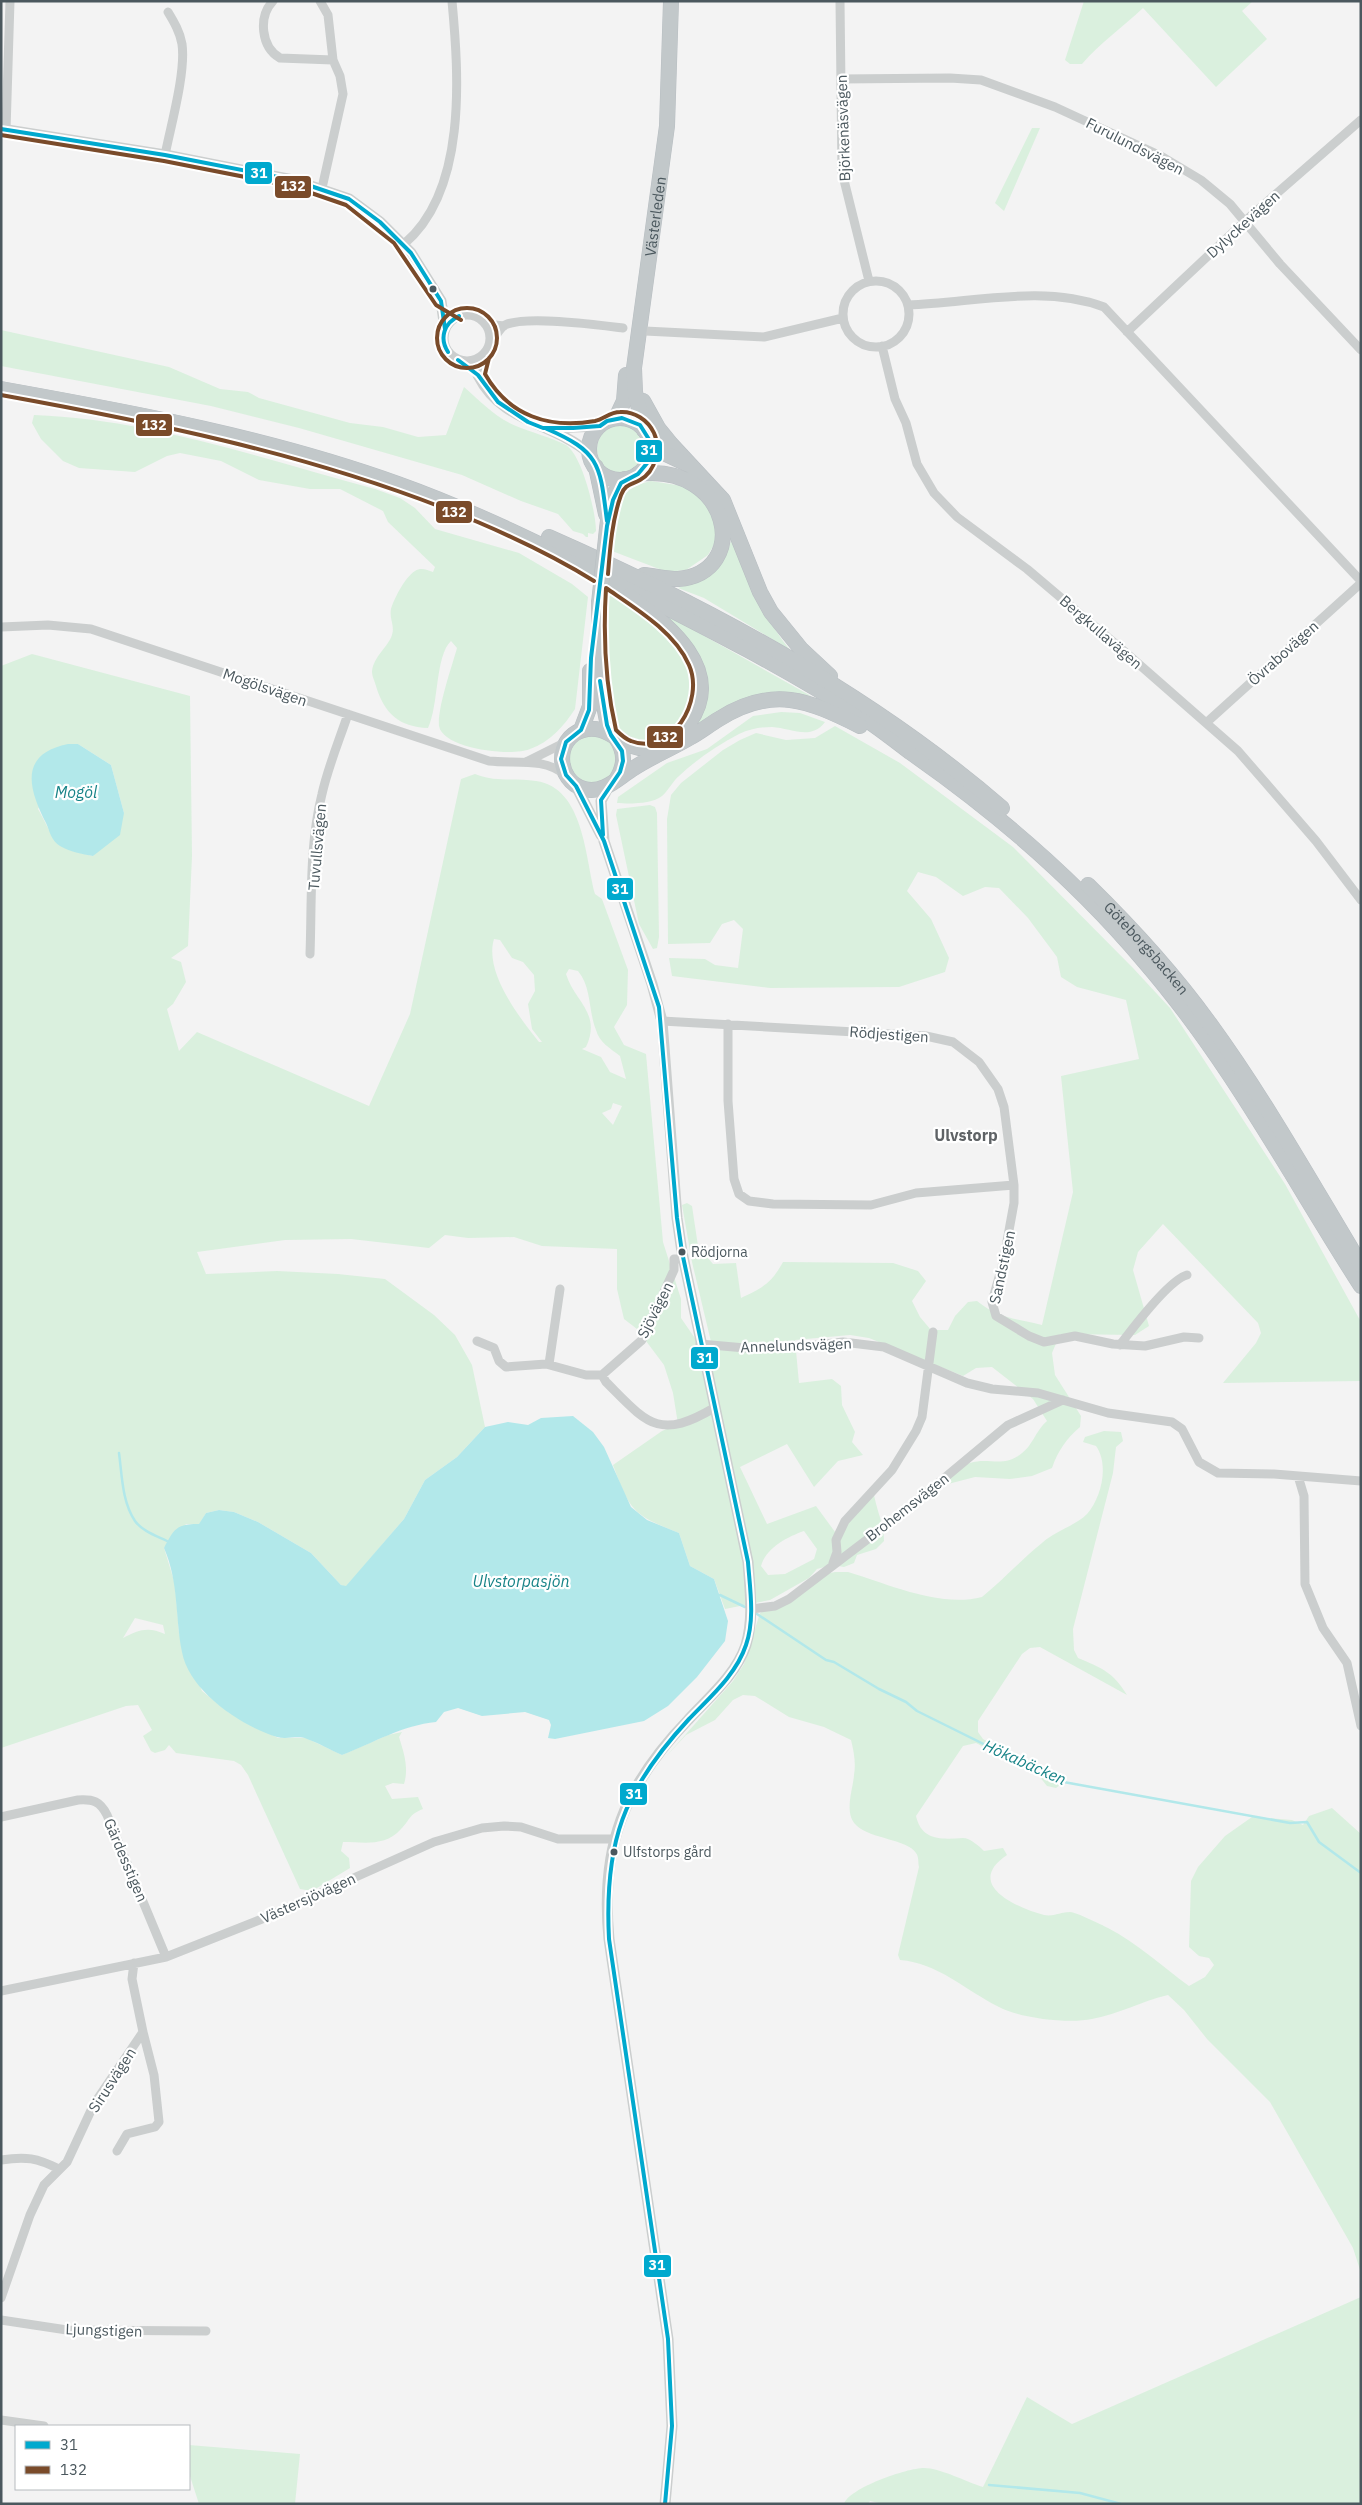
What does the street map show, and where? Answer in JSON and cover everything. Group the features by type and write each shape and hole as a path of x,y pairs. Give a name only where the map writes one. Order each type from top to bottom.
{"highway":[{"name":"Västerleden","path":"616,418 624,401 629,347 656,173 664,78 665,1"},
{"name":"Västerleden","path":"644,430 638,409 635,382 635,350 667,126 671,1"},
{"path":"1,382 111,400 201,419 344,458 452,496 628,572 777,651 856,700"},
{"path":"635,382 658,428 723,500 760,592 771,612 801,650 856,700"},
{"path":"1,389 209,428 397,483 489,520 560,553 741,647 864,718 908,750"},
{"path":"607,532 602,491 593,460 593,434 600,426 616,418 634,422 644,430 651,448 648,462 615,492 607,532 591,662 590,706 581,730 566,742 561,759 571,780 592,790 612,783 641,764 675,747 720,718 754,703 770,699 787,698 816,705 908,750"},
{"path":"651,448 693,467"},
{"path":"593,460 606,476 668,473 690,480 700,487 717,509 722,520 724,536 717,557 702,571 692,576 667,578 628,572"},
{"path":"581,730 601,729 630,747 640,749 661,745 686,727 693,718 700,701 701,681 694,660 683,643 655,616 589,569"},
{"path":"599,604 600,685 602,701 613,736 623,754 623,763 612,783"},
{"name":"Göteborgsbacken","path":"856,700 912,738 996,802 1064,862 1154,954 1209,1023 1240,1067 1361,1265"},
{"name":"Göteborgsbacken","path":"908,750 955,784 1023,838 1087,899 1143,959 1228,1070 1361,1286"}],"street":[{"path":"10,1 4,129 165,155 293,180 322,188 349,199 380,222 404,244 441,301 445,329 444,345 451,356 478,375 486,390 510,412 573,441 593,460"},
{"path":"273,1 264,15 264,34 273,54 280,58 289,59 333,60"},
{"path":"320,1 328,15 333,60 340,76 343,94 322,188"},
{"path":"404,244 427,220 436,205 447,167 457,88 452,1"},
{"name":"Björkenäsvägen","path":"840,1 842,172 870,281"},
{"path":"165,155 182,66 182,45 177,29 168,12"},
{"name":"Furulundsvägen","path":"841,79 965,78 981,80 1082,119 1161,156 1201,180 1230,204 1280,264 1361,350"},
{"name":"Dylyckevägen","path":"1127,332 1244,222 1361,120"},
{"path":"870,281 886,282 900,290 908,305 910,316 904,331 892,342 882,346 869,346 857,340 848,331 843,318 844,306 849,294 858,286 870,281"},
{"path":"908,305 1040,295 1084,299 1104,307 1361,582"},
{"path":"441,301 464,315"},
{"path":"445,329 453,319 464,315 476,316 486,324 490,333 490,343"},
{"path":"645,331 764,337 843,318"},
{"path":"486,324 504,326 533,322 584,323 624,328"},
{"path":"478,375 483,356 490,343 504,326"},
{"name":"Bergkullavägen","path":"882,346 895,398 906,423 917,464 934,493 957,517 1027,569 1238,751 1310,833 1361,900"},
{"path":"458,360 471,362 483,356"},
{"path":"543,428 600,426"},
{"name":"Övrabovägen","path":"1206,723 1361,582"},
{"name":"Mogölsvägen","path":"1,627 48,625 91,629 489,760 526,762 557,768 571,780"},
{"name":"Tuvullsvägen","path":"310,954 317,820 322,794 348,714"},
{"name":"Mogölsvägen","path":"526,762 566,742"},
{"path":"571,780 604,841 652,984 662,1021 677,1218 683,1259 748,1562 751,1608 745,1646 736,1666 717,1690 663,1746 644,1772 626,1807 615,1839 606,1892 608,1930 668,2339 672,2384 670,2462 665,2504"},
{"path":"604,841 601,801 612,783"},
{"name":"Rödjestigen","path":"662,1021 926,1036 953,1042 980,1062 998,1089 1007,1122 1014,1185"},
{"path":"728,1024 728,1101 734,1179 739,1194 749,1201 773,1204 871,1205 916,1193 1014,1185"},
{"name":"Sandstigen","path":"1014,1185 1011,1224 992,1302 996,1316 1029,1336 1044,1342 1075,1336 1120,1345 1145,1346 1184,1337 1199,1338"},
{"name":"Sjövägen","path":"602,1375 642,1340 674,1270 674,1260 683,1259"},
{"path":"1120,1345 1161,1296 1179,1278 1187,1275"},
{"path":"549,1364 560,1289"},
{"path":"833,1563 837,1552 836,1540 845,1521 892,1470 916,1431 922,1417 930,1368 933,1332"},
{"path":"476,1341 494,1348 499,1361 506,1367 549,1364 586,1375 602,1375 606,1382 649,1422 659,1426 685,1424 714,1408"},
{"name":"Annelundsvägen","path":"700,1344 769,1348 843,1342 864,1343 884,1347 967,1383 992,1389 1038,1393 1108,1413 1172,1422 1182,1429 1199,1462 1218,1473 1361,1481"},
{"name":"Brohemsvägen","path":"751,1608 765,1608 782,1602 906,1510 1008,1425 1062,1400"},
{"path":"1298,1476 1304,1496 1305,1584 1323,1628 1347,1663 1361,1726"},
{"name":"Gärdesstigen","path":"1,1818 78,1800 88,1799 99,1803 107,1815 166,1957"},
{"name":"Västersjövägen","path":"1,1992 166,1957 206,1942 434,1842 461,1834 504,1826 521,1827 558,1839 615,1839"},
{"name":"Sirusvägen","path":"1,2298 40,2192 44,2185 72,2155 94,2104 143,2032 132,1980 134,1963"},
{"path":"117,2150 127,2134 156,2127 159,2122 154,2075 143,2032"},
{"path":"1,2160 19,2157 39,2159 59,2169"},
{"name":"Ljungstigen","path":"1,2320 67,2330 206,2331"},
{"path":"1,2420 37,2425"}],"green space":[{"path":"1084,1 1253,1 1242,11 1267,39 1216,87 1143,8 1096,49 1082,64 1070,64 1065,60"},
{"path":"1032,128 1040,128 1004,211 995,203"},
{"path":"1,330 169,367 220,389 248,392 259,398 350,423 383,427 418,437 446,435 464,387 489,409 509,423 561,442 572,451 583,472 587,485 594,511 596,531 593,534 588,533 588,537 586,537 573,531 558,514 521,501 462,475 299,428 211,406 1,366"},
{"path":"34,415 120,424 163,432 249,453 400,498 415,508 435,529 519,553 572,584 588,597 575,709 556,733 530,749 509,752 494,751 479,749 452,740 443,734 439,726 442,699 457,648 451,641 442,658 434,707 428,728 409,725 401,721 394,717 383,704 372,675 373,667 392,635 391,609 400,589 407,578 415,571 422,569 433,572 435,567 388,522 383,511 340,489 310,489 259,480 221,461 180,453 167,456 135,472 79,468 63,461 41,439 32,423"},
{"path":"622,424 631,426 642,435 647,449 645,458 636,469 622,474 613,472 602,463 597,449 599,440 608,429"},
{"path":"651,481 689,487 707,505 715,525 715,543 708,555 686,570 667,572 612,551 615,516 622,498 628,491 638,485"},
{"path":"732,537 750,582 764,610 790,650 704,598 678,588 698,580 713,571 724,557"},
{"path":"608,589 630,601 684,651 696,688 687,716 677,728 665,737 648,743 623,737 609,720 604,685"},
{"path":"653,607 811,696 783,693 691,731 703,708 706,682"},
{"path":"32,654 190,696 192,856 188,946 171,958 181,962 186,982 173,1004 167,1009 179,1051 197,1032 369,1106 410,1014 461,779 475,774 498,779 536,781 552,786 564,796 580,826 595,894 602,899 628,970 627,1005 614,1027 624,1045 646,1054 663,1242 681,1299 681,1318 710,1360 712,1346 692,1262 682,1205 687,1203 692,1206 698,1246 713,1264 736,1263 741,1298 765,1285 774,1276 783,1262 893,1263 918,1271 926,1281 912,1301 920,1317 931,1330 948,1330 955,1316 968,1302 977,1301 1000,1315 1042,1325 1073,1192 1061,1076 1139,1059 1126,1000 1077,987 1061,977 1057,957 1028,918 999,888 985,887 963,896 936,877 918,872 907,891 931,919 949,958 945,972 899,987 770,988 672,976 669,958 705,959 715,965 738,968 743,929 734,920 722,924 710,943 668,944 667,819 671,795 681,783 723,750 756,733 786,740 815,738 835,726 900,763 1013,847 1170,1008 1285,1184 1361,1322 1361,1381 1223,1383 1256,1343 1261,1333 1258,1323 1163,1224 1138,1252 1133,1270 1149,1326 1135,1335 1060,1334 1052,1353 1055,1375 1081,1416 1080,1427 1063,1446 1052,1468 1032,1476 1010,1479 975,1477 948,1484 918,1499 919,1491 964,1465 977,1461 1006,1461 1023,1452 1047,1421 1033,1399 992,1367 976,1368 963,1376 869,1338 850,1335 795,1340 799,1383 832,1379 841,1386 842,1405 855,1432 852,1442 863,1455 838,1461 814,1487 787,1444 740,1467 767,1524 816,1506 838,1536 873,1486 884,1541 876,1549 857,1555 854,1563 844,1567 832,1565 817,1569 809,1578 770,1600 725,1609 714,1579 690,1566 679,1533 642,1516 635,1510 624,1492 613,1465 662,1431 678,1424 673,1393 664,1365 637,1329 624,1319 617,1289 617,1249 542,1246 514,1237 468,1238 445,1235 429,1248 351,1239 285,1240 197,1252 206,1274 277,1271 338,1274 385,1279 434,1315 455,1335 472,1365 485,1427 457,1457 425,1480 404,1519 346,1587 341,1585 311,1553 258,1522 234,1512 219,1510 206,1513 199,1525 186,1524 164,1548 175,1584 179,1633 202,1691 228,1712 278,1738 306,1738 342,1755 388,1735 402,1732 399,1737 406,1766 404,1784 393,1783 385,1786 392,1799 418,1797 423,1809 412,1815 395,1835 388,1839 366,1843 343,1842 341,1851 349,1858 350,1868 312,1891 300,1889 248,1775 241,1765 234,1761 176,1753 169,1745 165,1750 155,1753 151,1751 143,1736 152,1730 138,1705 126,1706 1,1748 1,666","holes":["78,744 111,765 124,813 93,856 70,850 57,842 38,809","494,939 500,940 512,958 523,962 534,975 535,991 528,1004 532,1029 542,1042 539,1042 513,1007 505,994 494,966 492,952","569,969 578,971 586,985 598,1034 606,1045 620,1056 626,1079 610,1072 601,1057 582,1049 586,1047 591,1025 589,1016 566,974","613,1103 622,1106 613,1125 602,1113 611,1109","804,1531 817,1549 814,1559 785,1574 768,1575 761,1566 767,1554 791,1536","135,1618 163,1625 165,1634 153,1630 138,1631 123,1638"]},
{"path":"781,712 800,713 825,722 819,728 807,732 763,727 743,732 693,764 658,799 641,803 617,803 618,797 667,763 707,749 753,716"},
{"path":"587,733 612,740 618,765 605,782 584,783 569,768 570,747"},
{"path":"650,805 655,807 657,813 659,937 657,948 653,949 639,924 616,815 617,809"},
{"path":"1104,1431 1121,1432 1123,1441 1116,1447 1113,1473 1073,1629 1074,1650 1078,1658 1112,1676 1127,1695 1040,1647 1030,1648 1022,1654 978,1721 978,1732 983,1739 1060,1782 1060,1785 1056,1788 1047,1786 1039,1776 976,1743 963,1746 916,1816 923,1831 928,1835 948,1839 966,1838 984,1851 1003,1848 1007,1855 995,1866 991,1875 992,1885 1008,1900 1044,1915 1070,1912 1095,1921 1150,1955 1189,1986 1205,1977 1214,1965 1209,1958 1199,1956 1189,1947 1191,1881 1198,1867 1225,1836 1252,1817 1292,1820 1303,1825 1309,1816 1332,1808 1361,1834 1361,2273 1353,2248 1270,2102 1207,2039 1184,2010 1168,1995 1092,2019 1070,2021 1044,2019 1008,2011 927,1966 900,1960 898,1955 919,1867 918,1858 911,1848 871,1834 857,1826 853,1821 850,1815 850,1802 855,1762 851,1740 824,1727 789,1717 755,1696 743,1695 733,1700 715,1720 686,1735 662,1761 733,1681 744,1664 760,1613 826,1574 848,1572 932,1597 966,1600 982,1597 1042,1543 1087,1514 1097,1499 1103,1471 1100,1453 1096,1446 1083,1442 1085,1437"},
{"path":"1361,2297 1361,2504 883,2504 870,2501 868,2504 844,2504 856,2492 880,2480 905,2471 924,2468 938,2470 983,2487 1027,2397 1072,2424"},
{"path":"190,2445 300,2454 295,2504 199,2504 190,2476"}],"water":[{"name":"Mogöl","path":"68,744 78,744 111,765 124,813 120,835 93,856 68,850 55,841 40,810 32,785 32,774 35,764 41,756 52,749"},
{"name":"Ulvstorpasjön","path":"573,1416 593,1432 604,1447 631,1507 647,1520 679,1533 690,1566 714,1579 728,1621 725,1641 697,1677 668,1706 644,1721 555,1739 548,1738 551,1725 549,1720 525,1712 482,1716 458,1708 444,1712 436,1722 400,1731 342,1755 307,1739 300,1737 277,1737 248,1725 219,1705 195,1680 182,1652 172,1574 164,1548 170,1536 177,1529 185,1525 199,1524 206,1513 219,1510 234,1512 258,1522 311,1553 341,1585 346,1586 404,1519 425,1480 457,1457 485,1427 508,1422 528,1425 541,1418"}],"waterway":[{"path":"119,1453 123,1488 131,1514 142,1528 167,1541"},
{"name":"Hökabäcken","path":"720,1595 745,1607"},
{"name":"Hökabäcken","path":"757,1614 826,1660 834,1662 879,1689 906,1702 917,1711 1058,1781 1290,1823 1307,1822 1319,1842 1361,1873"},
{"path":"989,2485 1080,2493 1121,2504"}],"transit line":[{"name":"31","path":"1,129 165,155 293,180 349,199 380,222 411,253 441,301 445,329"},
{"name":"132","path":"1,135 164,161 291,186 346,205 394,243 436,305 461,320"},
{"name":"132","path":"467,308 484,313 492,321 497,338 492,355 484,363 467,368 450,363 442,355 437,338 442,321 450,313 467,308"},
{"name":"31","path":"448,352 445,347 444,331 459,316"},
{"name":"132","path":"489,358 485,374 495,388 506,400 532,416 546,421 578,423 595,421 616,412 625,412 640,417 654,433 657,452 650,471 640,480 626,487 621,495 613,524 608,574"},
{"name":"31","path":"458,360 478,375 498,402 528,422 543,428 573,428 600,426 607,421 622,418 640,425 650,441 648,462 638,474 621,483 613,500 607,526 591,658 589,710 581,730 566,742 561,759 566,775 576,786 604,841 659,1007 677,1218 682,1252 748,1562 751,1604 749,1635 742,1656 736,1666 722,1685 666,1745 633,1794 622,1820 610,1874 608,1905 609,1939 668,2339 672,2426 665,2504"},
{"name":"132","path":"1,395 168,428 333,470 441,507 481,523 538,550 594,581"},
{"name":"31","path":"547,429 578,445 595,463 602,487 607,521"},
{"name":"132","path":"606,588 641,612 664,631 683,653 689,665 693,679 688,709 681,722 671,733 659,741 646,744 631,741 616,730 609,695 606,659 606,588"},
{"name":"31","path":"600,681 607,725 611,735 622,751 623,761 620,772 601,800 603,835"}],"place":[{"name":"Rödjorna","path":"682,1252"},
{"name":"Ulfstorps gård","path":"614,1852"}],"district":[{"name":"Ulvstorp","path":"966,1135"}]}
